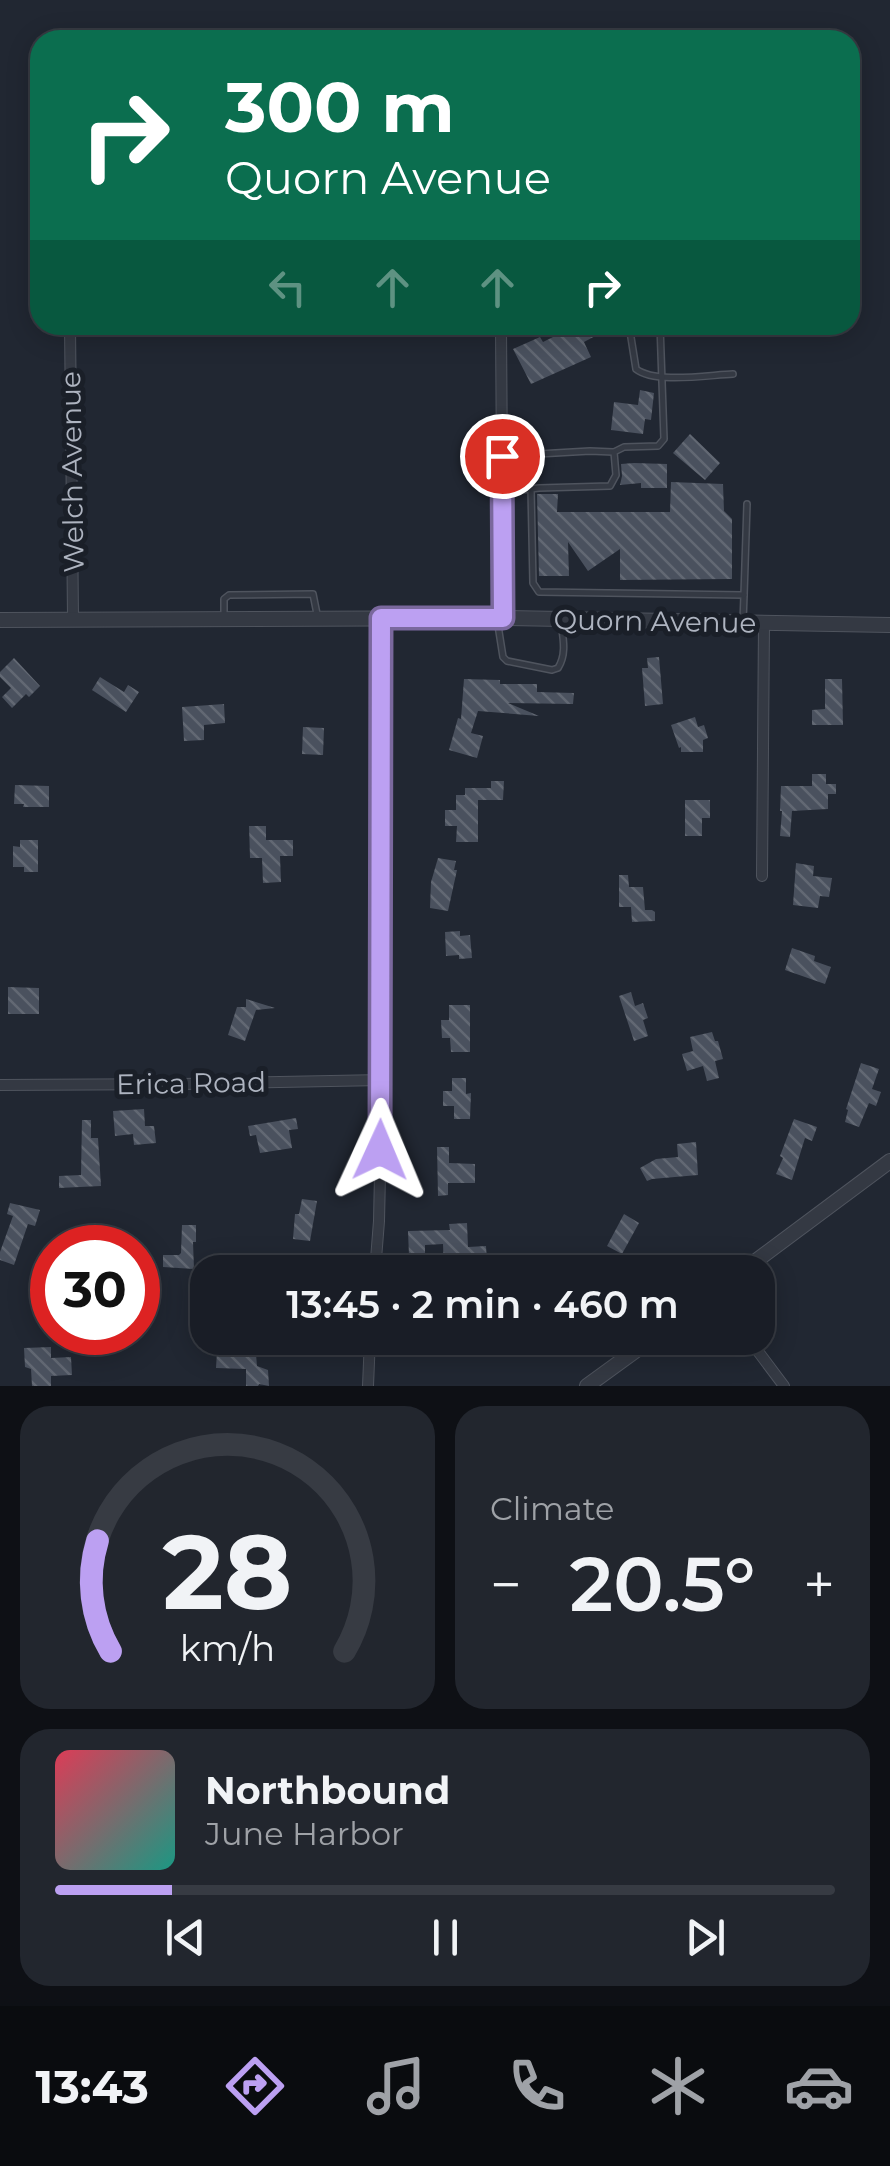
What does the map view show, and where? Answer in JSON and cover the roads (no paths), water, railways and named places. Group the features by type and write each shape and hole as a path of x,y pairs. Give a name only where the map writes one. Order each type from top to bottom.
{"street":[{"name":"Welch Avenue","path":"70,335 74,618"},
{"path":"500,335 500,618"},
{"path":"376,1255 382,1080 381,618"},
{"name":"Quorn Avenue","path":"0,620 500,618 890,624"},
{"path":"762,876 764,623"},
{"name":"Erica Road","path":"0,1085 382,1080"},
{"path":"765,1255 890,1161"},
{"path":"368,1386 369,1355"},
{"path":"588,1386 631,1355"},
{"path":"761,1355 784,1386"}],"lane":[{"path":"631,335 636,369 642,374 732,374"},
{"path":"502,456 614,452 624,446 662,443 660,335"},
{"path":"502,493 531,488 610,486 616,475 614,452"},
{"path":"531,488 533,583 539,592 744,595"},
{"path":"743,622 747,504"},
{"path":"224,618 224,599 229,594 310,594 315,596 318,618"},
{"path":"500,618 503,656 507,662 552,670 558,668 564,653 561,619"}]}
